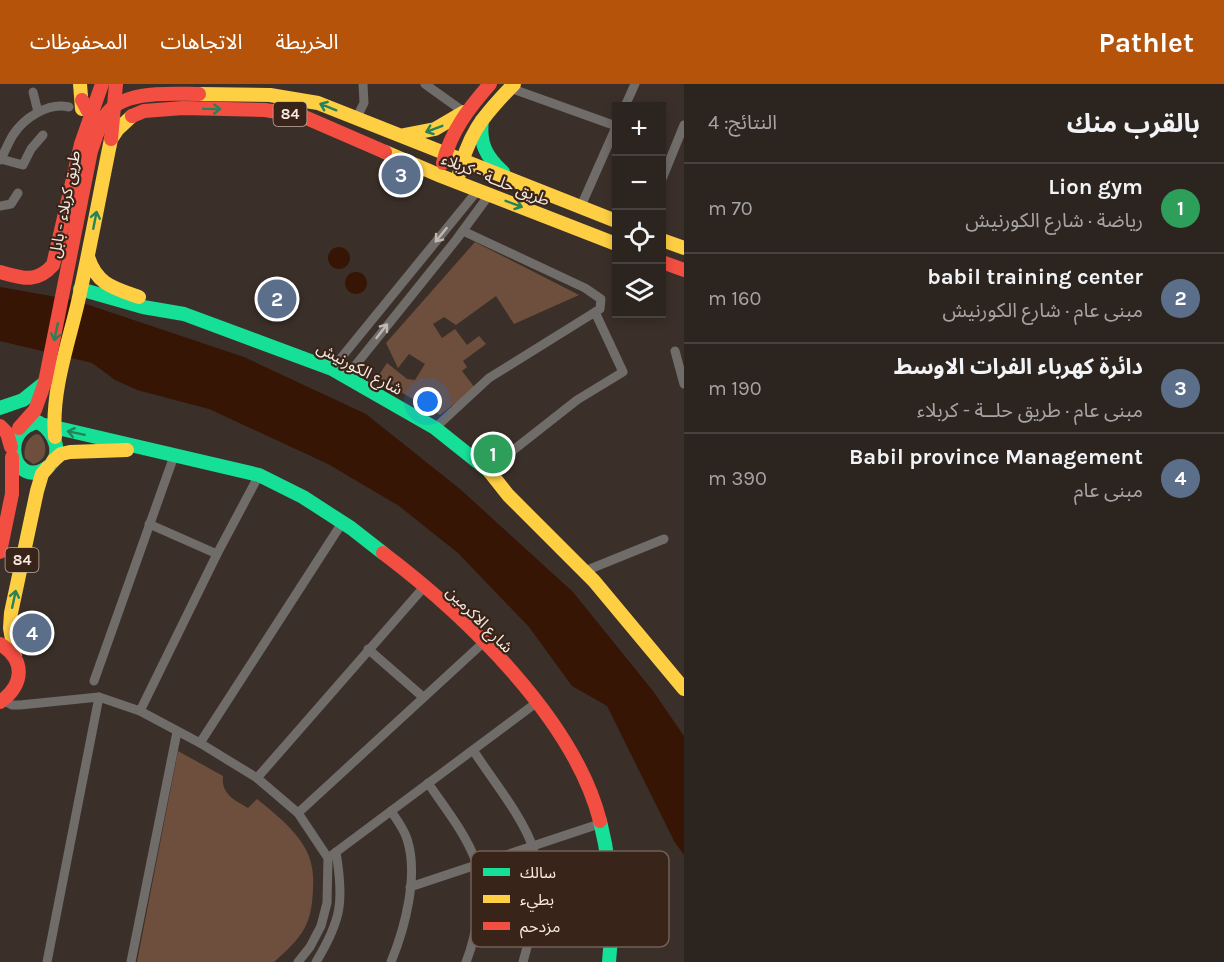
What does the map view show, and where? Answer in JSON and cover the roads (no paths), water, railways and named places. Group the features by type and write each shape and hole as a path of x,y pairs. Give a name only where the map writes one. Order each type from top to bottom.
{"main road":[{"path":"0,273 37,278 48,272 53,265 81,144 80,84"},
{"path":"102,84 105,116 111,138"},
{"path":"81,144 105,116 116,84"},
{"path":"136,84 160,94"},
{"path":"441,176 445,153 465,112 490,84"},
{"path":"457,182 461,158 474,128 512,86"},
{"name":"طريق حلــة - كربلاء","path":"105,116 132,98 160,94 270,90 318,104 461,158 612,219"},
{"path":"82,100 105,116"},
{"name":"طريق حلــة - كربلاء","path":"105,116 183,108 265,110 302,116 457,182 481,196 612,243"},
{"path":"399,136 435,129 465,112"},
{"path":"111,138 134,114"},
{"path":"484,115 480,133 482,147 492,162 510,177"},
{"name":"طريق كربلاء - بابل","path":"74,294 91,151 95,136 105,116"},
{"path":"81,144 95,136 105,134 111,138"},
{"name":"84","path":"1,702 12,694 18,684 20,673 9,628 11,613 37,491 42,474 50,464 56,442 40,427 35,410 52,372 74,294 88,257 111,138"},
{"path":"666,241 684,248"},
{"path":"88,257 90,266 101,282 149,301 162,309"},
{"path":"666,263 684,270"},
{"path":"74,294 162,309"},
{"name":"شارع الكورنيش","path":"162,309 194,317 332,369 435,428 488,470 508,495 585,572 684,689"},
{"path":"0,408 36,393 52,372"},
{"name":"84","path":"0,552 12,488 13,436 40,427 54,408 52,372"},
{"name":"شارع الاكرمين","path":"0,413 40,427 259,476 290,490 364,538 424,587 484,642 536,703 579,768 602,823 607,851"},
{"path":"0,426 7,433 15,464 28,472 35,472 50,464"},
{"name":"شارع الاكرمين","path":"50,464 62,454 70,452 148,450"},
{"path":"0,644 15,657"},
{"name":"شارع الاكرمين","path":"609,947 609,962"}],"street":[{"path":"356,119 364,103 363,84"},
{"path":"425,84 465,112"},
{"path":"627,102 635,84"},
{"path":"512,86 612,125"},
{"path":"33,92 38,112"},
{"path":"43,135 31,149 23,165 0,160 13,135 38,112 62,105 69,107"},
{"path":"666,169 684,125"},
{"path":"581,206 612,136"},
{"path":"0,206 11,204 18,193"},
{"path":"346,377 463,231 481,196"},
{"path":"332,369 481,196"},
{"path":"435,428 489,378 600,309 601,299 585,288 463,231"},
{"path":"488,470 577,400 623,372 595,312"},
{"path":"675,351 684,384"},
{"path":"94,681 174,456"},
{"path":"140,711 217,554 259,476"},
{"path":"200,743 342,523"},
{"path":"149,524 217,554"},
{"path":"585,572 664,539"},
{"path":"257,778 424,587"},
{"path":"298,813 484,642"},
{"path":"368,649 423,697"},
{"path":"47,962 99,697"},
{"path":"1,702 20,705 99,697 140,711 200,743 257,778 298,813 328,858 327,903 321,926 310,947 298,962"},
{"path":"328,858 536,703"},
{"path":"131,962 177,732"},
{"path":"473,750 520,821 533,851"},
{"path":"428,783 471,852"},
{"path":"391,811 407,838 411,866 410,887 400,938 391,962"},
{"path":"518,851 602,823"},
{"path":"316,962 329,940 341,907 341,881 336,852"},
{"path":"410,887 471,867"},
{"path":"466,962 471,941"},
{"path":"523,962 526,947"}],"place":[{"name":"دائرة كهرباء الفرات الاوسط","path":"401,175"},
{"name":"babil training center","path":"277,299"},
{"name":"Lion gym","path":"493,454"},
{"name":"Babil province Management","path":"32,633"}]}
